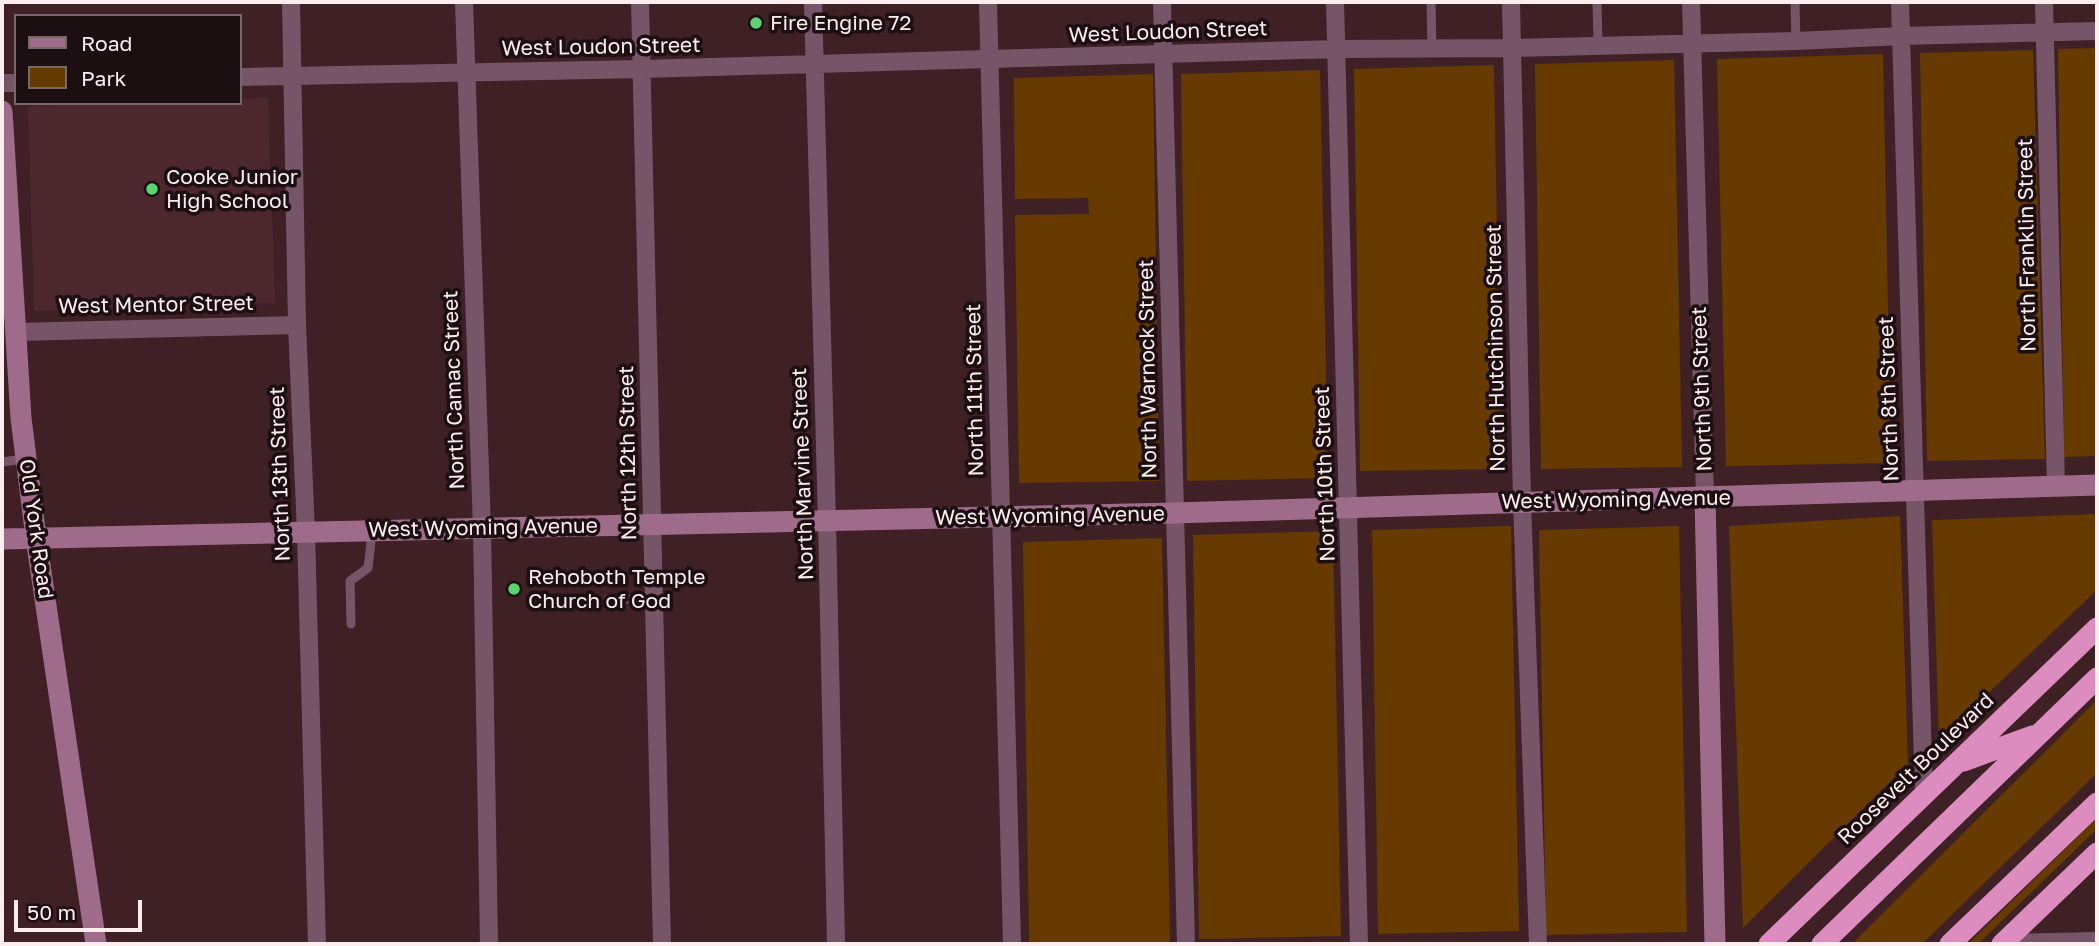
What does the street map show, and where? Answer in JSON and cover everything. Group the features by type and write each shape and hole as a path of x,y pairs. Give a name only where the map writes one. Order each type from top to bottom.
{"highway":[{"name":"Roosevelt Boulevard","path":"1769,944 2097,628"},
{"path":"1822,944 2097,678"},
{"path":"1956,764 2041,733"},
{"path":"1950,944 2097,803"},
{"path":"2003,944 2097,853"}],"street":[{"name":"North 13th Street","path":"291,2 297,325 306,532 317,944"},
{"name":"North Camac Street","path":"464,2 482,528 489,944"},
{"name":"North 12th Street","path":"640,2 662,944"},
{"name":"North Marvine Street","path":"813,2 836,944"},
{"name":"North 11th Street","path":"988,2 1012,944"},
{"name":"North Warnock Street","path":"1162,2 1186,944"},
{"name":"North 10th Street","path":"1335,2 1359,944"},
{"name":"North Hutchinson Street","path":"1511,2 1522,502 1538,944"},
{"name":"North 9th Street","path":"1691,2 1715,944"},
{"name":"North 8th Street","path":"1900,2 1924,795"},
{"name":"North Franklin Street","path":"2044,2 2056,486"},
{"name":"West Loudon Street","path":"242,77 642,69 1336,49 1598,46 2097,31"},
{"name":"Old York Road","path":"2,111 14,339 21,418 96,944"},
{"name":"West Mentor Street","path":"14,339 297,325"},
{"name":"West Wyoming Avenue","path":"2,539 1174,513 2097,485"},
{"path":"2003,944 2097,941"}],"lane":[{"path":"1431,2 1432,49"},
{"path":"1597,2 1598,46"},
{"path":"1795,2 1796,41"},
{"path":"2,462 26,459"},
{"path":"351,624 350,581 368,568 372,531"},
{"path":"608,599 654,599"}],"shaded area":[{"name":"Cooke Junior High School","path":"268,98 275,303 34,311 28,106 242,105 242,99"}],"green space":[{"path":"2097,48 2097,456 2064,457 2058,49"},
{"path":"2033,50 2045,459 1927,461 1920,53"},
{"path":"1883,54 1891,463 1726,466 1717,59"},
{"path":"1674,60 1682,467 1541,469 1535,64"},
{"path":"1494,65 1501,469 1360,471 1354,69"},
{"path":"1320,70 1328,478 1187,481 1181,74"},
{"path":"1153,74 1159,481 1019,483 1015,215 1089,214 1088,198 1015,199 1014,78"},
{"path":"2097,514 2097,590 1939,740 1932,520"},
{"path":"1900,516 1908,764 1743,928 1729,526"},
{"path":"1511,526 1519,931 1378,934 1372,530"},
{"path":"1679,526 1687,932 1546,935 1539,530"},
{"path":"1333,531 1341,936 1199,939 1193,535"},
{"path":"1162,538 1170,943 1029,944 1023,542"},
{"path":"2097,700 2097,773 1922,944 1852,944"},
{"path":"2097,818 2097,829 1978,944 1968,944"}],"place":[{"name":"Fire Engine 72","path":"756,23"},
{"name":"Cooke Junior High School","path":"152,189"},
{"name":"Rehoboth Temple Church of God","path":"514,589"}]}
